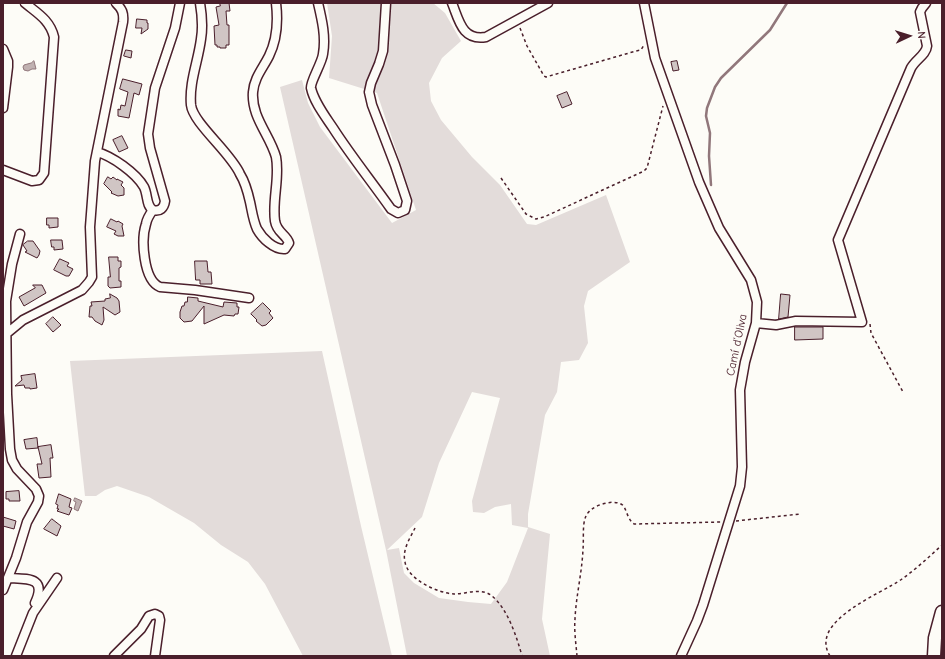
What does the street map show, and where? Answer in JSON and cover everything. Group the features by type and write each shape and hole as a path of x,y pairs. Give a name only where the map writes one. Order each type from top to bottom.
{"highway":[{"path":"934,656 935,638 942,612"}],"street":[{"path":"3,170 32,181 39,180 44,173 54,37 50,25 43,17 25,3"},
{"path":"6,334 23,320 82,290 90,282 92,272 91,215 97,152 124,15 116,3"},
{"path":"97,152 110,157 136,177 144,188 150,208 157,211 162,208 165,201 149,142 150,120 157,82 175,28 180,3"},
{"path":"200,3 202,33 191,83 191,107 194,115 239,170 257,228 261,235 275,247 280,250 285,250 289,243 278,230 274,212 277,166 276,157 259,121 254,106 253,96 256,76 269,56 275,38 277,20 276,3"},
{"path":"318,3 323,24 324,44 320,66 312,81 311,88 320,108 339,138 392,209 398,213 405,210 407,201 369,92 383,51 386,3"},
{"path":"452,3 460,25 465,31 474,37 486,37 548,3"},
{"name":"Camí d’Oliva","path":"644,3 655,58 699,182 711,212 725,239 751,280 757,302 756,323 745,362 740,390 742,466 740,486 697,622 681,656"},
{"path":"756,323 776,325 796,321 862,322 841,252 838,240 839,235 911,68 916,60 927,50 920,12 926,3"},
{"path":"3,49 8,61 3,108"},
{"path":"154,210 146,224 144,245 147,268 153,284 166,289 195,290 249,298"},
{"path":"3,590 9,578 27,522 38,502 39,496 36,489 17,469 12,460 5,397 6,301 12,264 20,234"},
{"path":"9,578 32,580 38,584 39,595 33,607 33,613"},
{"path":"16,656 33,613 57,578"},
{"path":"114,656 141,629 149,616 154,614 159,616 160,620 155,656"}],"path":[{"path":"516,20 527,46 546,77 636,52 641,50 644,46 643,40"},
{"path":"501,178 526,214 532,218 540,219 644,171 647,168 667,94"},
{"path":"862,322 868,320 870,322 872,333 902,392"},
{"path":"577,656 575,620 583,550 584,519 591,508 606,504 620,504 625,508 629,520 634,524 729,522 800,514"},
{"path":"415,528 407,542 404,561 406,567 413,576 423,584 440,591 454,594 483,592 492,596 508,617 516,635 522,656"},
{"path":"830,656 826,651 826,636 838,619 848,611 901,580 942,545"}],"shaded area":[{"path":"327,3 433,3 445,13 461,41 442,58 429,83 431,101 441,120 472,157 500,185 527,224 536,225 606,195 630,262 588,291 584,306 588,343 579,360 561,362 557,392 545,415 528,514 528,527 550,534 542,619 550,656 407,656 386,550 280,87 302,80 308,103 320,127 392,223 416,210 377,93 329,78 332,36","holes":["472,392 500,398 472,501 473,512 484,513 495,507 511,504 512,525 528,528 507,582 491,604 439,598 414,583 404,573 399,548 387,550 422,517 439,463"]},
{"path":"34,61 36,69 28,71 24,70 24,65"},
{"path":"322,351 392,656 303,656 265,584 248,562 221,545 194,523 149,497 117,486 105,490 96,496 85,496 70,361"},
{"path":"75,498 82,501 78,511 74,509 76,502 74,501"}],"building":[{"path":"220,3 229,3 230,11 226,11 227,25 229,25 229,45 226,45 226,48 220,48 215,45 214,26 219,25 216,7 220,6"},
{"path":"137,19 147,20 148,23 148,29 141,34 142,28 136,28"},
{"path":"126,50 132,51 131,58 124,56"},
{"path":"677,61 679,70 673,71 671,62"},
{"path":"123,79 142,84 139,95 134,93 129,118 118,116 118,109 120,110 121,105 125,106 128,92 120,89"},
{"path":"567,92 572,104 562,108 557,96"},
{"path":"122,136 128,148 119,152 113,140"},
{"path":"108,177 111,179 113,177 123,182 121,185 124,188 124,195 118,196 111,193 112,192 104,184"},
{"path":"47,218 58,218 58,227 49,228 49,225 47,225"},
{"path":"111,219 123,224 124,236 114,234 116,231 107,227"},
{"path":"51,240 62,240 63,249 54,250"},
{"path":"28,241 33,241 40,251 37,258 25,252 27,251 23,245"},
{"path":"109,257 118,257 118,261 121,261 121,267 119,268 119,281 121,281 121,287 110,288 108,286 108,277 110,277"},
{"path":"60,259 69,263 67,266 73,269 69,276 54,270"},
{"path":"195,261 207,261 208,272 211,272 212,284 200,284 200,280 196,280"},
{"path":"33,285 42,285 46,293 24,306 19,297 35,288"},
{"path":"110,294 119,301 120,312 115,315 103,307 104,320 102,325 95,321 92,317 89,317 90,306 92,306 91,302 105,301 105,299 110,298"},
{"path":"781,294 790,295 788,317 779,319"},
{"path":"188,297 198,298 198,301 223,307 224,302 237,303 237,307 239,307 238,314 235,314 234,316 224,315 204,324 204,306 192,321 184,322 180,318 180,312 182,306 184,306 185,302 187,302"},
{"path":"263,303 271,311 269,313 273,318 266,325 262,326 251,314"},
{"path":"53,317 61,325 53,332 46,324"},
{"path":"795,327 823,327 823,339 795,340"},
{"path":"35,374 37,388 25,388 24,385 15,386 22,380 21,376"},
{"path":"37,438 38,448 26,449 24,440"},
{"path":"51,445 53,458 50,458 51,477 39,478 37,464 42,464 38,447"},
{"path":"19,491 20,501 9,501 9,499 6,499 6,492"},
{"path":"59,494 71,499 69,507 72,508 69,515 57,511 59,509 57,509 58,505 56,504"},
{"path":"3,517 16,521 14,529 3,526"},
{"path":"52,519 61,526 57,536 44,529"}],"waterway":[{"path":"711,185 709,156 710,133 706,116 707,108 715,87 721,78 770,30 787,3"}]}
